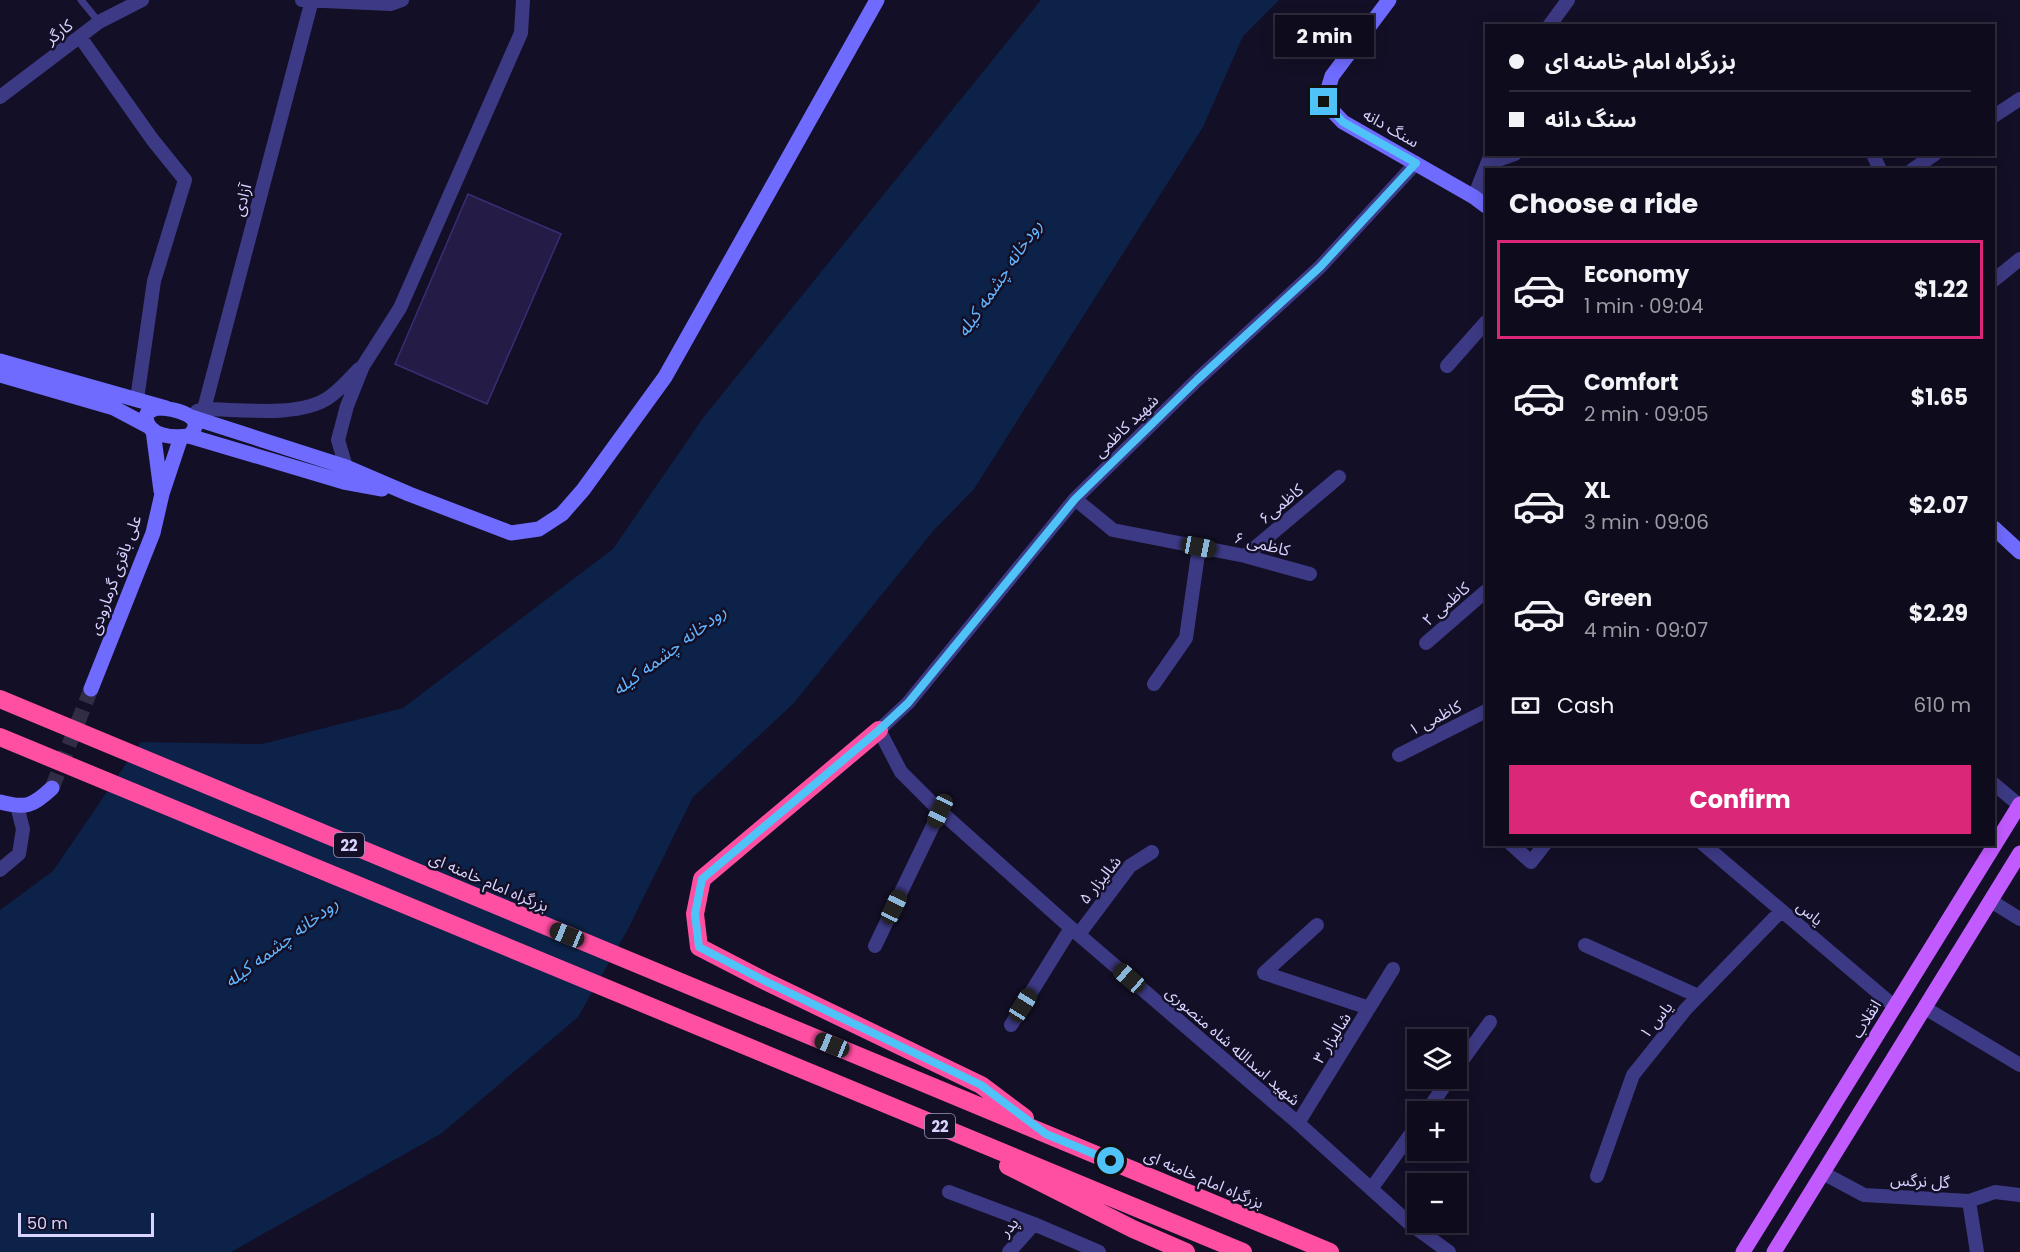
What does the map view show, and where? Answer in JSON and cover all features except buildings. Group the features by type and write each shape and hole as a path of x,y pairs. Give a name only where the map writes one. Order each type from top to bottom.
{"highway":[{"name":"بزرگراه امام خامنه ای","path":"0,699 1330,1252"},
{"path":"879,730 702,879 695,914 699,947 981,1085 1046,1134"},
{"name":"22","path":"0,737 1243,1252"},
{"path":"881,1102 1123,1224 1186,1252"}],"main road":[{"name":"انقلاب","path":"1995,844 2020,804"},
{"name":"انقلاب","path":"1743,1252 1994,846"},
{"path":"1774,1252 2020,853"}],"street":[{"name":"کارگر","path":"0,97 99,22 142,0"},
{"path":"302,0 391,4 402,0"},
{"name":"آزادی","path":"194,413 312,0"},
{"path":"346,466 338,440 347,406 363,366 400,308 521,33 523,0"},
{"path":"0,361 166,408 194,413 346,466 409,494 511,533 538,529 562,514 583,490 665,376 877,0"},
{"name":"سنگ دانه","path":"1389,0 1332,76 1324,102 1343,122 1474,196 1485,205"},
{"path":"1550,24 1568,0"},
{"path":"80,37 184,180 154,281 137,399"},
{"path":"1995,115 2020,99"},
{"path":"1489,159 1505,156"},
{"path":"1915,168 1932,156"},
{"name":"شهید کاظمی","path":"879,730 908,703 1075,499 1197,380 1320,267 1416,163"},
{"path":"1474,196 1485,169"},
{"path":"1995,279 2020,259"},
{"path":"1447,366 1485,323"},
{"path":"194,413 307,407 328,398 363,366"},
{"path":"0,375 114,408 172,437 185,437 344,482 409,494"},
{"path":"162,494 151,428 146,416 148,412 156,408 166,408"},
{"name":"علی باقری گرمارودی","path":"91,689 153,533 162,494 185,437 195,427 194,413"},
{"name":"کاظمی۶","path":"1245,556 1339,477"},
{"name":"کاظمی ۶","path":"1075,499 1113,530 1245,556 1310,574"},
{"path":"1995,529 2020,552"},
{"path":"1154,684 1186,638 1199,547"},
{"name":"کاظمی ۲","path":"1426,643 1485,592"},
{"name":"کاظمی ۱","path":"1399,755 1485,712"},
{"name":"شهید اسدالله شاه منصوری","path":"879,730 901,772 940,811 1298,1123 1409,1223 1449,1252"},
{"path":"1995,785 2020,804"},
{"path":"0,802 17,807 38,802 52,788"},
{"path":"0,870 19,854 23,829 17,807"},
{"path":"875,946 940,811"},
{"path":"1514,846 1531,862 1543,846"},
{"name":"یاس","path":"1705,846 1894,1007"},
{"name":"شالیزار ۵","path":"1011,1025 1075,931 1130,866 1152,852"},
{"path":"1991,901 2020,919"},
{"name":"یاس ۱","path":"1597,1176 1633,1075 1685,1010 1781,911"},
{"path":"1317,925 1264,972 1369,1008"},
{"path":"1585,945 1698,996"},
{"name":"شالیزار ۳","path":"1298,1123 1393,969"},
{"path":"1925,1008 2020,1065"},
{"path":"1467,1054 1490,1022"},
{"path":"1371,1189 1407,1139"},
{"name":"گل نرگس","path":"1823,1173 1864,1195 1969,1201 1977,1252"},
{"path":"949,1192 1034,1224 1099,1252"},
{"path":"1969,1201 1995,1192 2020,1195"},
{"name":"پدر","path":"1009,1252 1034,1224"}],"lane":[{"path":"81,0 99,22"}],"water":[{"name":"رودخانه چشمه کیله","path":"1041,0 1279,0 1243,36 1203,127 974,489 934,530 793,704 693,797 628,929 578,1017 442,1133 231,1252 0,1252 0,910 53,871 141,742 262,744 403,708 613,549 703,418"}],"tunnel":[{"path":"52,788 91,689"}],"route":[{"path":"1111,1161 1046,1134 981,1085 699,947 695,914 702,879 908,703 1075,499 1197,380 1320,267 1416,163 1343,122 1324,102"}]}
